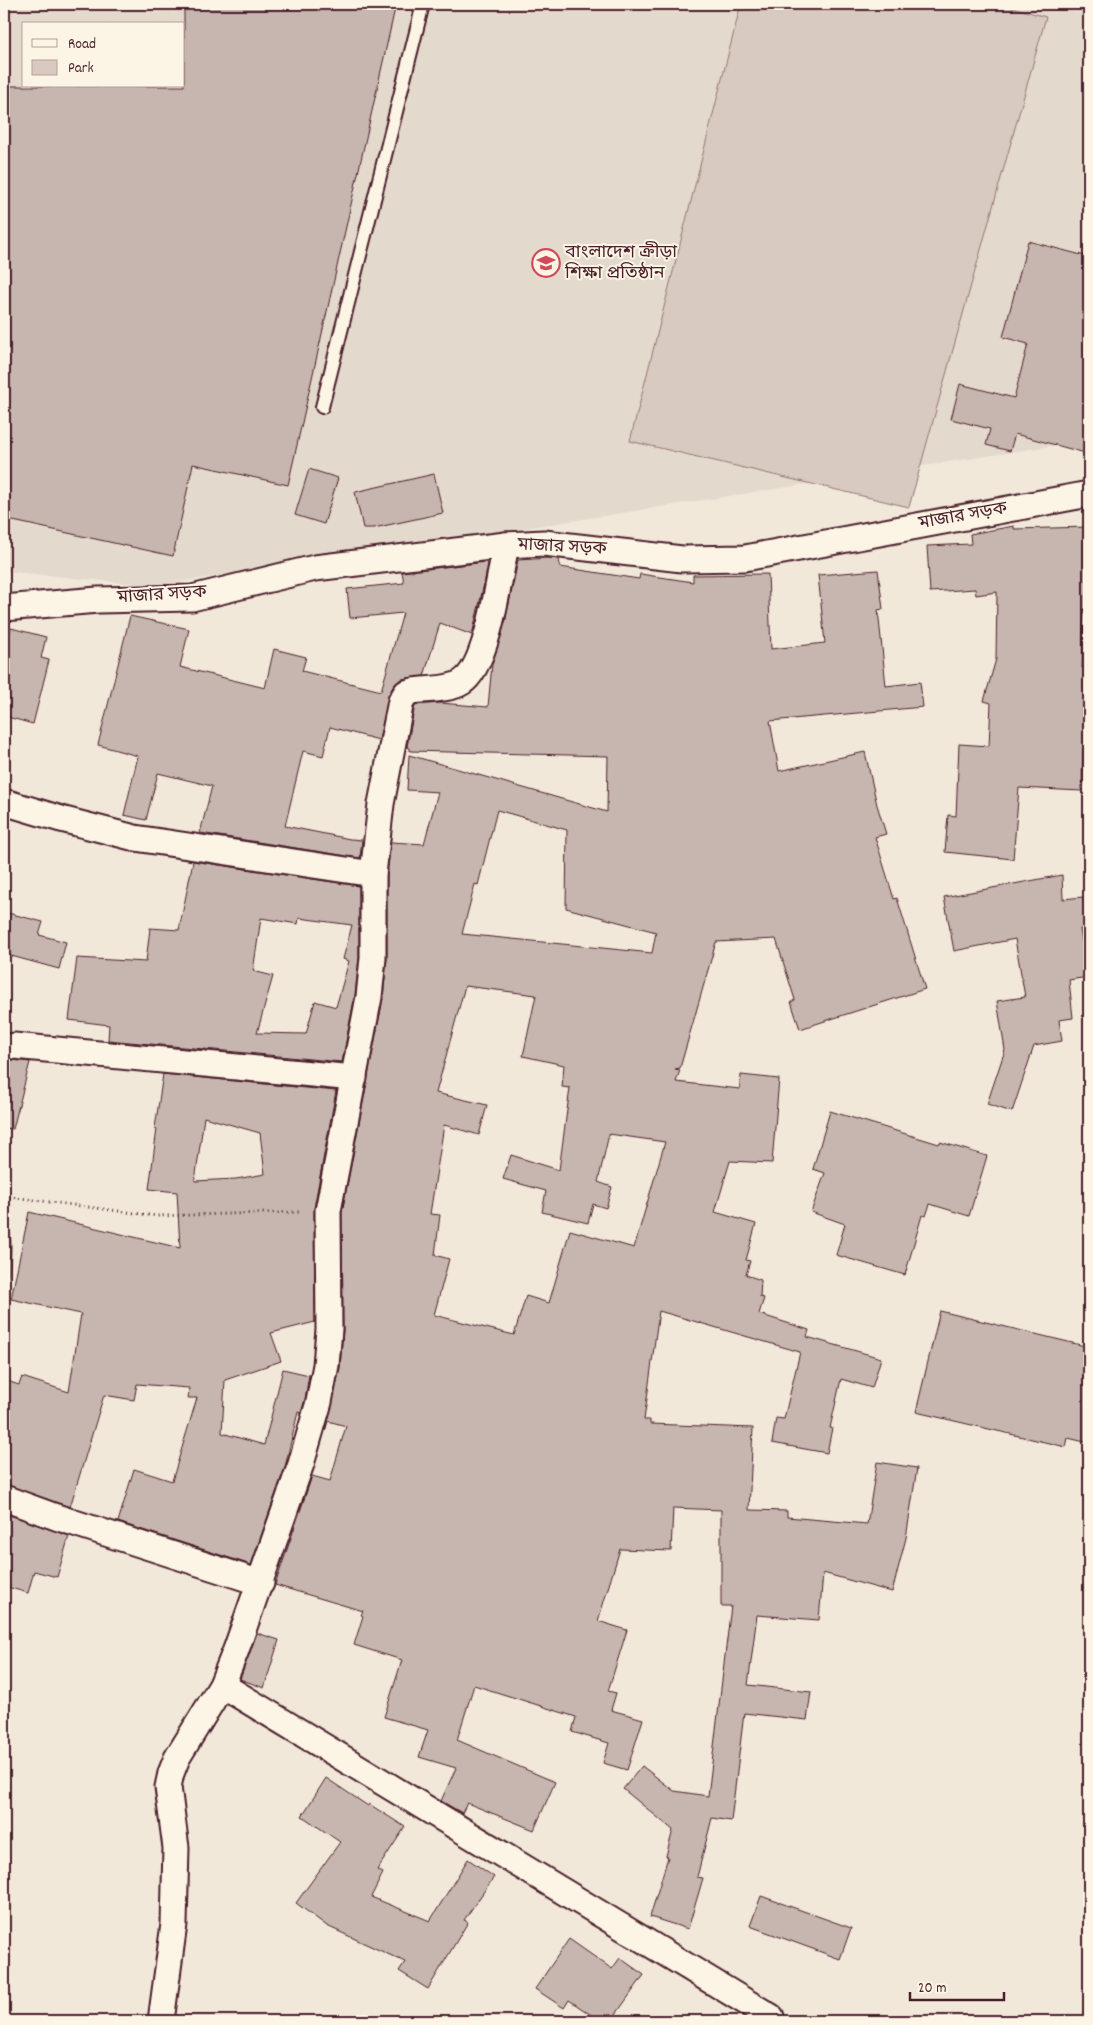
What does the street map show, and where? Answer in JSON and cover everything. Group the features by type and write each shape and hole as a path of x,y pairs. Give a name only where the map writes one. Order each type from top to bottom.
{"street":[{"name":"মাজার সড়ক","path":"4,608 98,600 192,598 315,568 506,545 544,543 682,559 745,558 1089,494"},
{"path":"161,2021 174,1924 176,1848 168,1787 177,1758 222,1684 236,1650 301,1464 319,1402 326,1365 330,1269 328,1211 369,997 373,958 374,874 381,804 401,701 406,693 456,685 464,681 472,672 480,660 487,637 506,545"},
{"path":"4,802 135,838 374,874"},
{"path":"14,1046 354,1078"},
{"path":"4,1498 56,1517 261,1583"},
{"path":"222,1684 771,2017"}],"lane":[{"path":"322,407 423,4"}],"path":[{"path":"4,1196 157,1216 328,1211"}],"shaded area":[{"name":"বাংলাদেশ ক্রীড়া শিক্ষা প্রতিষ্ঠান","path":"4,4 1089,4 1089,440 154,586 4,571"},
{"path":"4,1222 8,1227 10,1236 11,1257 4,1296"}],"green space":[{"path":"741,4 1001,4 1046,17 909,507 630,441"},
{"path":"1062,4 1089,4 1089,11"}],"building":[{"path":"184,4 396,4 288,485 193,464 173,556 4,519 4,86 22,86 22,88 185,88"},
{"path":"1028,241 1089,257 1089,454 1015,434 1010,451 986,445 990,429 951,419 960,384 1014,398 1028,344 1003,337"},
{"path":"309,469 338,478 324,524 295,515"},
{"path":"434,474 443,513 374,528 363,528 355,492"},
{"path":"1014,526 1014,529 1089,527 1089,609 1084,609 1082,668 1089,668 1089,750 1083,749 1082,791 1019,788 1013,859 945,852 948,815 956,816 959,744 989,746 991,703 984,701 996,659 997,592 976,595 975,589 930,592 927,546 971,544 970,534"},
{"path":"559,559 560,567 639,579 640,574 693,582 693,575 768,574 771,649 825,643 818,575 878,570 883,609 878,610 886,686 920,682 923,707 770,721 779,771 865,752 877,805 886,834 875,837 894,899 897,898 925,989 800,1029 791,1002 795,1000 776,939 716,942 680,1068 675,1069 680,1070 676,1082 740,1089 741,1075 779,1079 772,1163 730,1161 715,1212 756,1224 746,1260 750,1261 746,1275 761,1280 760,1297 764,1298 759,1314 809,1330 807,1337 881,1358 872,1388 841,1379 830,1428 832,1428 827,1453 772,1443 776,1418 784,1419 800,1352 659,1311 644,1420 650,1420 650,1424 753,1428 749,1510 787,1511 787,1517 867,1524 877,1462 917,1468 906,1538 892,1592 823,1573 819,1620 757,1615 748,1685 811,1692 807,1720 744,1713 731,1821 712,1818 697,1877 703,1878 688,1929 650,1917 668,1857 666,1856 673,1830 623,1789 642,1766 674,1791 708,1796 731,1606 721,1606 721,1510 673,1508 671,1551 620,1549 598,1621 627,1630 608,1691 616,1693 611,1710 643,1719 627,1770 603,1763 609,1743 572,1732 576,1717 474,1685 457,1740 555,1782 534,1830 467,1803 462,1813 441,1801 456,1768 419,1757 428,1730 384,1717 402,1660 354,1645 363,1611 275,1585 312,1476 330,1481 346,1426 328,1421 340,1368 343,1330 342,1212 383,998 387,958 387,875 391,842 424,844 438,792 407,790 409,755 607,812 608,756 410,751 410,748 407,747 415,705 440,703 488,707 492,664 505,623 518,560","holes":["497,810 567,830 566,908 656,932 652,953 462,934 475,884 478,885","465,986 536,995 523,1056 564,1065 562,1087 570,1088 559,1170 511,1155 503,1179 546,1191 542,1212 588,1223 593,1204 606,1208 612,1187 598,1182 609,1134 665,1142 634,1248 570,1230 549,1303 526,1296 514,1335 434,1315 449,1259 435,1255 440,1215 430,1214 444,1125 479,1135 487,1105 436,1093"]},
{"path":"488,563 486,575 472,635 440,623 424,676 402,679 394,685 389,694 379,740 330,727 323,756 303,751 285,826 362,840 360,858 200,833 212,786 158,773 146,820 124,815 138,756 98,745 130,616 189,629 180,667 265,688 274,649 306,657 302,671 381,691 403,613 350,618 347,589 404,583 402,572"},
{"path":"11,628 46,637 41,658 49,660 33,724 4,716 4,641 7,641"},
{"path":"193,861 359,886 359,957 355,995 342,1062 108,1040 109,1025 69,1020 77,958 146,962 150,928 179,930","holes":["261,918 298,924 299,918 352,925 343,959 349,961 336,1007 315,1001 306,1034 257,1033 273,976 253,971"]},
{"path":"1062,875 1063,899 1083,897 1087,928 1080,929 1088,977 1069,980 1073,1018 1059,1020 1062,1041 1034,1046 1012,1112 987,1104 1005,1050 997,1001 1025,997 1015,939 954,951 944,897"},
{"path":"4,912 43,922 39,935 66,942 59,969 4,954"},
{"path":"4,1055 12,1060 30,1062 13,1129 4,1128"},
{"path":"163,1074 336,1091 314,1208 315,1322 271,1333 281,1361 225,1380 222,1433 264,1445 283,1369 309,1375 305,1399 301,1413 298,1412 285,1467 251,1565 118,1522 134,1469 172,1481 197,1398 188,1398 189,1388 137,1384 134,1400 104,1395 70,1507 4,1484 4,1380 19,1385 22,1377 69,1392 81,1314 11,1299 29,1212 180,1248 177,1192 149,1189 157,1129 155,1128","holes":["204,1117 260,1133 265,1174 236,1179 195,1181"]},
{"path":"830,1111 939,1144 940,1142 987,1156 969,1216 930,1204 926,1216 922,1215 905,1275 836,1255 845,1224 811,1212 825,1173 813,1169"},
{"path":"940,1311 1089,1347 1089,1443 1068,1438 1066,1447 916,1412"},
{"path":"4,1513 69,1536 57,1577 34,1571 28,1593 4,1586"},
{"path":"257,1633 279,1640 264,1688 240,1679"},
{"path":"326,1778 368,1806 369,1804 405,1827 377,1870 383,1873 371,1897 430,1921 468,1859 494,1877 464,1920 468,1922 428,1989 399,1971 405,1962 327,1926 296,1903 340,1842 302,1816"},
{"path":"761,1896 851,1928 840,1959 750,1926"},
{"path":"569,1939 612,1969 620,1958 644,1975 611,2021 600,2021 569,2000 564,2008 535,1989"}],"place":[{"name":"বাংলাদেশ ক্রীড়া শিক্ষা প্রতিষ্ঠান","path":"546,263"}]}
